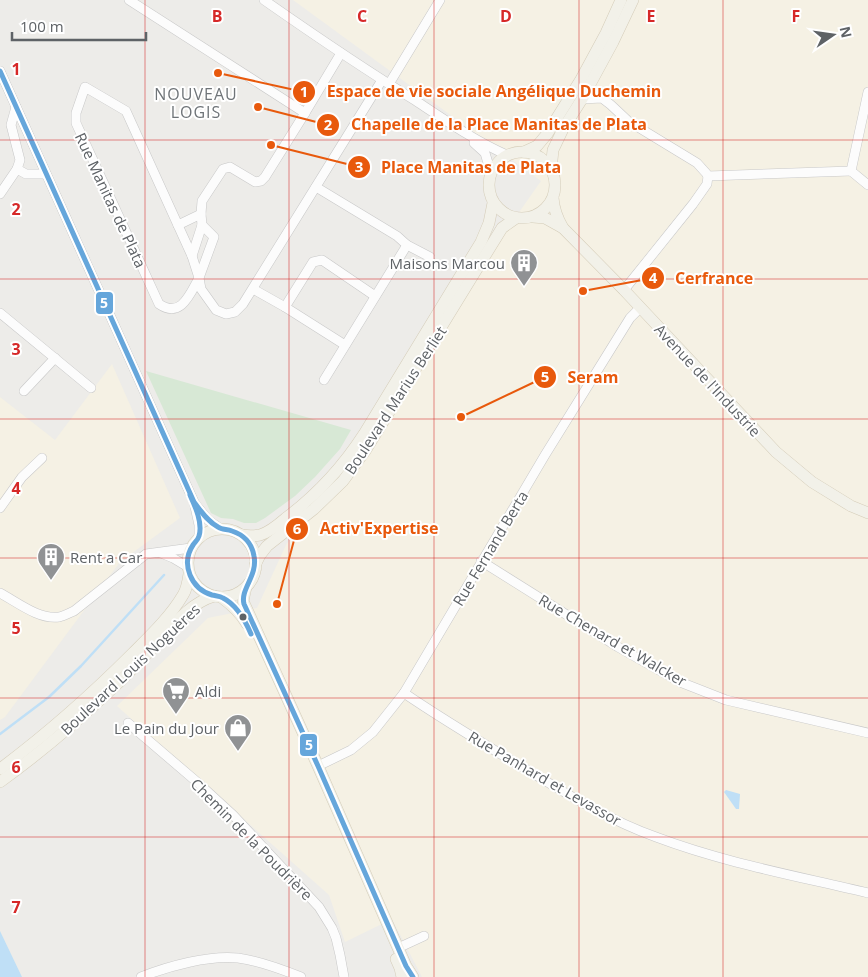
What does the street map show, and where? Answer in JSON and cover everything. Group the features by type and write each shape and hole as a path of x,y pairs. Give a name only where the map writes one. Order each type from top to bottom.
{"main road":[{"path":"524,152 537,146 547,134 580,81 606,33 621,0"},
{"path":"551,170 535,154 516,152 507,155 497,162 491,172 488,188 493,203 503,213 516,218 533,217 545,209 552,198 555,184 551,170 553,150 563,129 617,36 633,0"},
{"name":"Avenue de l'Industrie","path":"552,198 556,216 563,228 776,452 812,482 851,506 868,513"},
{"name":"Boulevard Marius Berliet","path":"242,535 260,534 280,523 316,493 346,460 481,242 489,223 493,203"},
{"name":"Avenue de l'Industrie","path":"533,217 545,218 563,228"},
{"name":"Boulevard Marius Berliet","path":"256,565 260,555 267,546 314,509 343,481 365,451 502,228 516,218"},
{"path":"221,529 232,530 242,535 250,544 254,554 256,565 251,580 246,587 230,596 218,596 203,592 195,584 188,570 188,557 191,548 199,537 221,529"},
{"name":"Boulevard Louis Noguères","path":"0,769 76,708 147,639 174,609 184,594 188,570"},
{"path":"246,587 243,601 248,614 318,766 406,966 413,977"},
{"path":"218,596 233,606 242,615 247,624 322,790 400,968 402,977"},
{"name":"Boulevard Louis Noguères","path":"0,782 90,709 184,614 206,598 218,596"}],"street":[{"path":"129,0 305,113"},
{"path":"264,0 341,53 463,132 507,155"},
{"path":"202,225 214,236 199,278 201,289 216,310 226,314 235,312 243,304 316,187 440,0"},
{"path":"192,256 202,225 202,201 223,169 230,168 255,182 261,181 266,177 341,53"},
{"path":"0,71 194,502 199,525 199,537"},
{"name":"Rue Manitas de Plata","path":"85,87 126,111 178,225 192,256 199,278 184,303 178,308 171,308 159,304 76,123 76,113 85,87"},
{"path":"852,171 868,92"},
{"path":"582,99 602,98 628,121 697,163 708,176 707,184 693,204 624,290"},
{"path":"0,194 17,169 20,160 11,125 16,107"},
{"path":"463,132 485,153 491,172"},
{"path":"20,160 28,155 37,154"},
{"path":"17,169 26,174 46,174"},
{"path":"708,176 852,171 868,185"},
{"path":"316,187 397,236 407,245 430,257"},
{"path":"178,225 201,214"},
{"path":"324,380 407,245"},
{"path":"285,307 313,262 322,260 375,296"},
{"path":"253,288 345,346"},
{"name":"Rue Fernand Berta","path":"318,766 350,750 373,732 404,693 545,456 630,318 640,308"},
{"path":"0,314 91,388"},
{"path":"24,391 55,358"},
{"path":"0,508 22,477 42,458"},
{"path":"194,502 208,520 221,529"},
{"path":"0,593 40,615 50,618 61,617 74,611 146,554 191,548"},
{"path":"158,552 173,558 188,570"},
{"name":"Rue Chenard et Walcker","path":"482,560 618,647 680,682 726,700 868,732"},
{"name":"Rue Panhard et Levassor","path":"404,693 445,721 572,797 654,837 734,862 868,893"},
{"name":"Chemin de la Poudrière","path":"128,723 198,782 233,815 318,907 332,928 336,938 344,977"},
{"path":"398,948 424,936"},
{"path":"141,977 208,958 237,958 260,962 301,977"}],"shaded area":[{"path":"293,0 868,0 868,977 422,977 392,919 345,942 329,895 117,706 208,618 257,608 286,545 541,181"},
{"path":"112,364 180,518 120,562 5,717 0,720 0,397 55,440"}],"green space":[{"path":"146,371 351,430 340,449 315,477 295,496 265,518 256,523 244,523 233,519 221,518 211,513"}],"water":[{"path":"726,790 740,794 739,809 736,809 724,792"},
{"path":"0,931 22,977 0,977"}],"waterway":[{"path":"0,734 49,697 81,666 164,575"}],"transit line":[{"name":"5","path":"0,71 194,502 211,522 220,528 240,535 247,540 251,548 255,563 252,576 244,593 244,604 406,966 413,977"},
{"name":"5","path":"190,495 200,526 199,537 188,556 190,575 196,585 202,590 228,601 243,618 251,634"}],"place":[{"name":"Espace de vie sociale Angélique Duchemin","path":"218,73"},
{"name":"Chapelle de la Place Manitas de Plata","path":"258,107"},
{"name":"Place Manitas de Plata","path":"271,145"},
{"name":"Maisons Marcou","path":"524,287"},
{"name":"Cerfrance","path":"583,291"},
{"name":"Seram","path":"461,417"},
{"name":"Rent a Car","path":"51,581"},
{"name":"Activ'Expertise","path":"277,604"},
{"name":"Aldi","path":"176,715"},
{"name":"Le Pain du Jour","path":"238,752"}],"district":[{"name":"NOUVEAU LOGIS","path":"196,103"}]}
